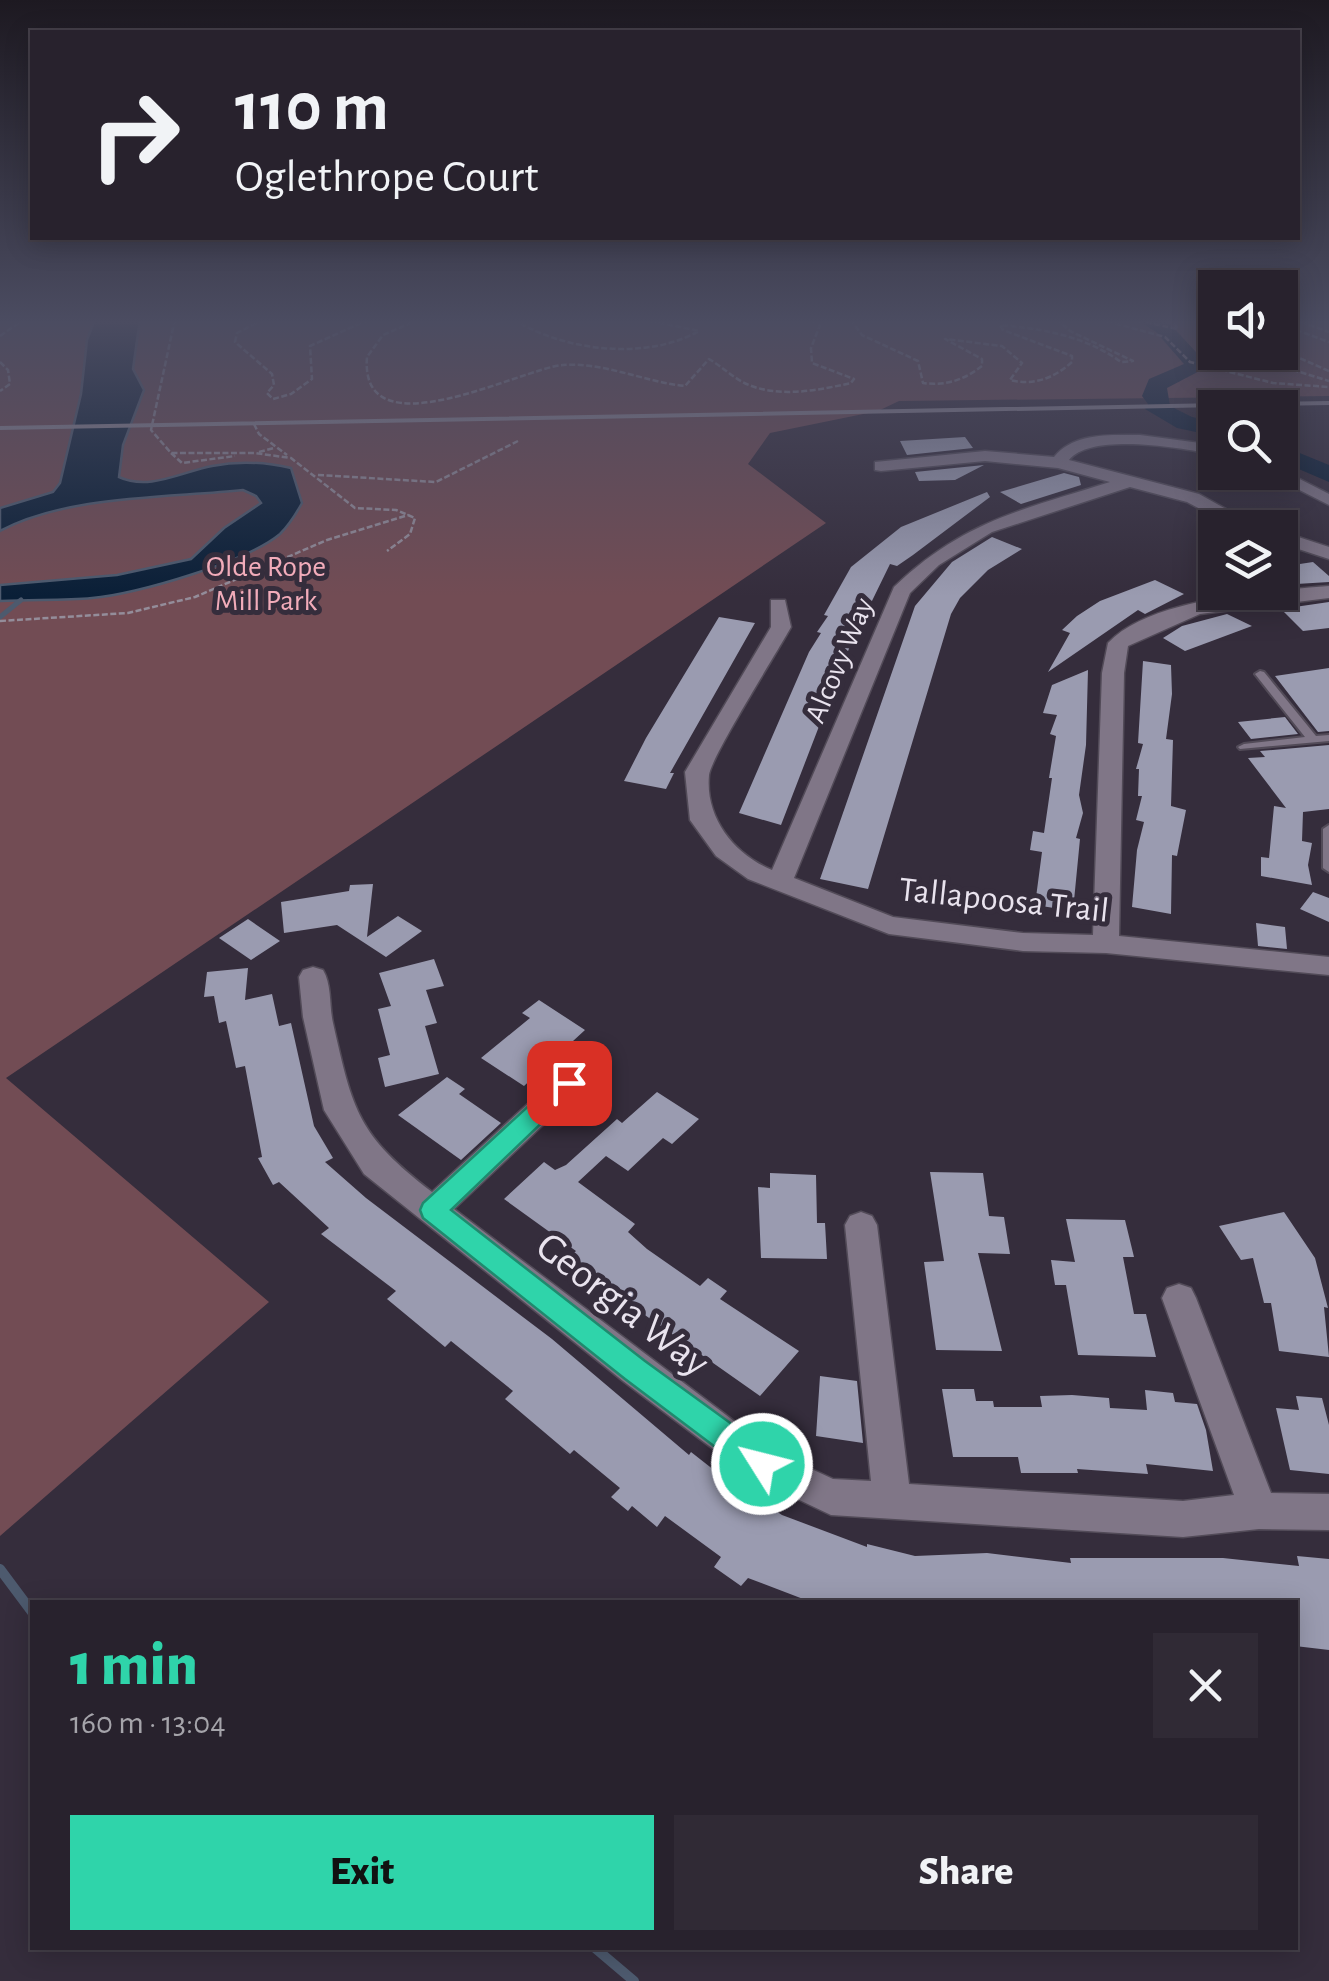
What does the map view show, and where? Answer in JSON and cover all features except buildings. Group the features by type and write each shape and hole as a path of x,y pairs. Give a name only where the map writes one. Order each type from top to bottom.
{"street":[{"path":"1060,463 1068,450 1084,444 1151,442 1198,448"},
{"path":"881,466 986,456 1060,463 1133,480 1192,498 1216,510"},
{"name":"Alcovy Way","path":"779,884 901,592 932,561 985,528 1133,480"},
{"path":"1298,485 1328,500"},
{"path":"1298,543 1329,553"},
{"path":"1106,944 1113,673 1118,643 1169,615 1206,606 1251,596 1329,592"},
{"name":"Tallapoosa Trail","path":"778,604 781,627 697,772 702,820 725,850 779,884 889,925 1023,942 1106,944 1329,966"},
{"name":"Georgia Way","path":"313,977 317,1017 340,1110 374,1165 635,1370 762,1464 831,1497 1183,1519 1259,1511 1329,1512"},
{"path":"433,1210 569,1083"},
{"path":"861,1224 892,1501"},
{"path":"1179,1298 1259,1511"}],"lane":[{"path":"1260,674 1313,740"},
{"path":"1244,748 1329,738"},
{"path":"1329,828 1329,868"}],"path":[{"path":"156,411 151,430 182,464 274,448"},
{"path":"254,424 254,429 272,441 274,448 318,475 355,508 376,507 415,518 415,526 402,543 387,551"},
{"path":"318,475 436,482 518,440"},
{"path":"170,453 254,453 290,458"},
{"path":"0,621 128,613 196,597 326,540 408,516"}],"green space":[{"name":"Olde Rope Mill Park","path":"0,411 876,411 770,433 748,464 826,523 6,1078 269,1302 0,1536"}],"water":[{"path":"77,411 136,411 123,445 119,477 142,482 222,464 271,464 291,468 302,503 280,534 243,555 190,575 111,595 0,601 0,585 117,575 191,559 224,528 261,503 243,490 119,500 56,511 0,531 0,508 53,492 60,483"}],"waterway":[{"path":"1162,411 1198,426"},
{"path":"1298,460 1329,474"},
{"path":"0,617 21,600"},
{"path":"0,1569 30,1609"},
{"path":"597,1950 634,1981"}],"railway":[{"path":"0,428 880,411"}],"route":[{"path":"569,1083 433,1210 635,1370 762,1464"}]}
